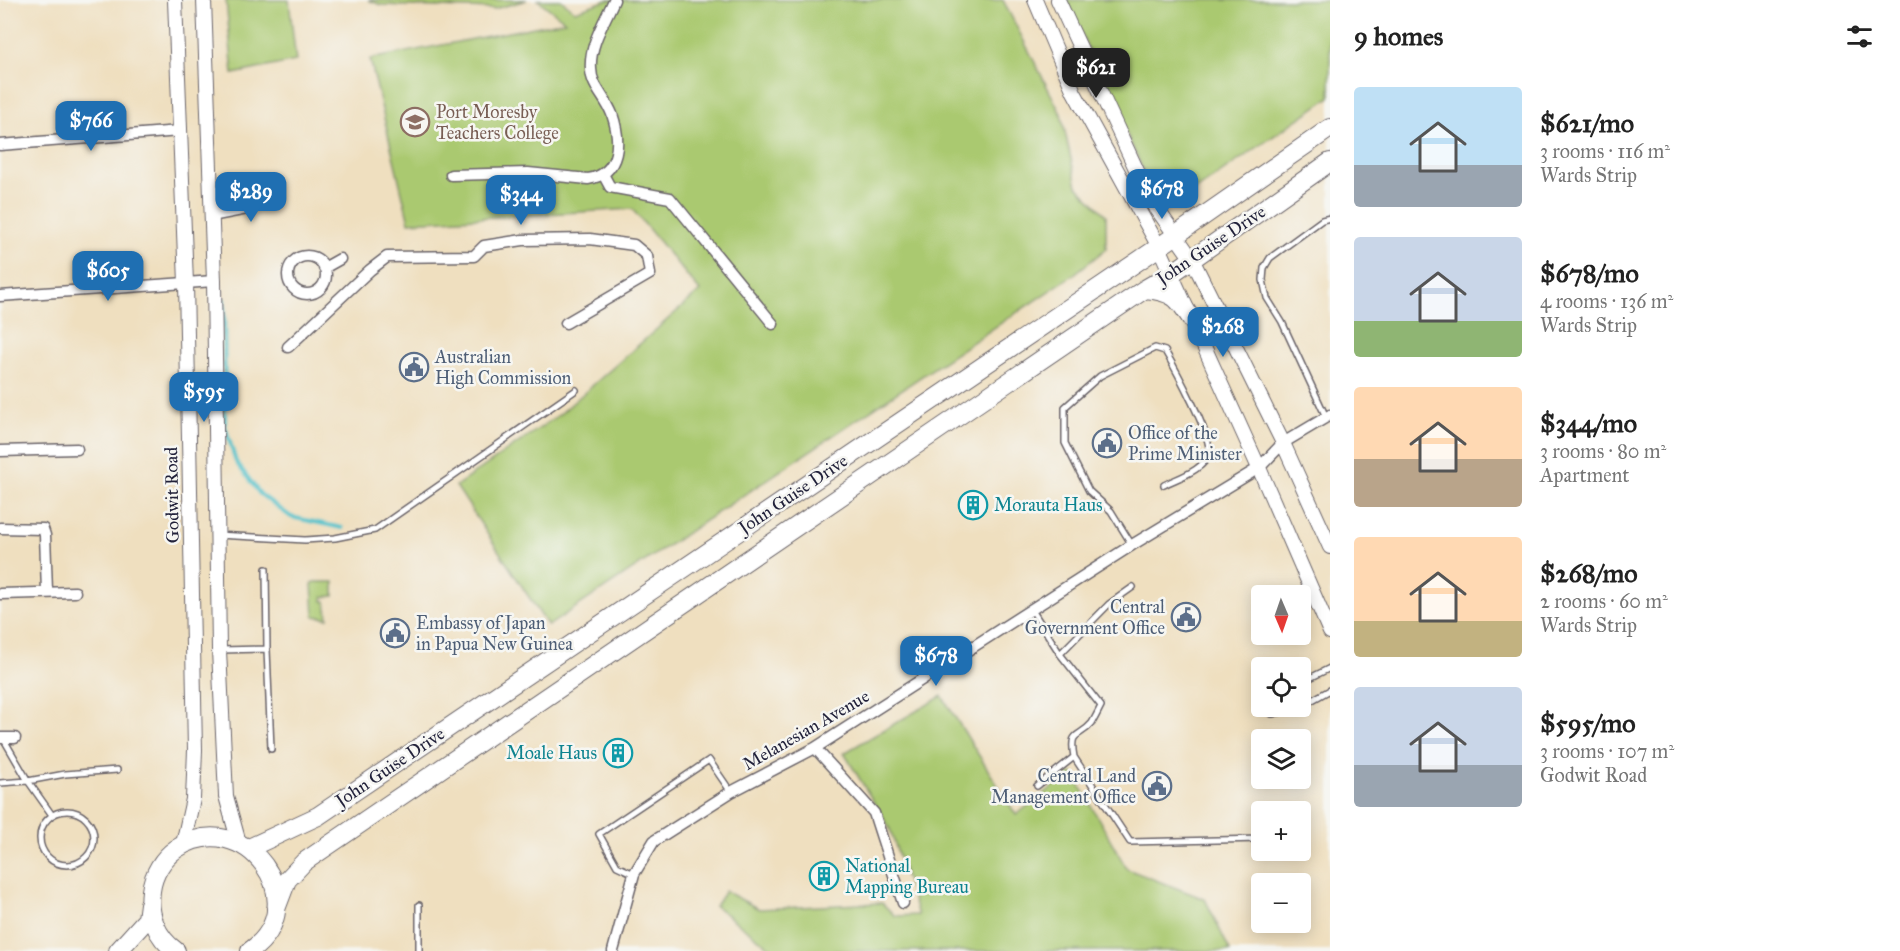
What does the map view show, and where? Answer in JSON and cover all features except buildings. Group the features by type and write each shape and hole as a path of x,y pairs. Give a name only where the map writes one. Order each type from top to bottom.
{"highway":[{"name":"John Guise Drive","path":"244,845 318,816 1159,247 1330,128"},
{"name":"John Guise Drive","path":"254,950 269,930 287,880 304,862 1145,289 1171,274 1330,162"},
{"path":"1145,289 1168,291 1178,300 1194,323"},
{"path":"176,951 159,934 152,918 149,901 151,884 163,861 183,844 215,837 244,845 262,860 271,875 276,892 276,909"},
{"path":"118,951 147,919 151,884"}],"main road":[{"name":"Godwit Road","path":"175,0 186,283 195,750 193,799 183,844"},
{"path":"204,0 214,281 219,650 226,796 244,845"},
{"path":"1035,0 1074,92 1159,247 1259,468 1330,633"},
{"path":"1058,0 1150,199 1192,259 1283,442 1330,548"}],"street":[{"path":"451,175 528,173 588,180 603,174 615,162 618,150 612,113 593,81 590,62 593,47 614,0"},
{"path":"0,145 180,131"},
{"path":"603,174 610,187 669,198 774,324"},
{"path":"211,216 252,208 271,190"},
{"path":"288,347 387,257 474,256 484,246 523,240 590,239 634,245 647,256 650,274 566,323"},
{"path":"304,256 316,258 324,268 324,283 316,292 306,294 292,288 287,279 289,267 304,256"},
{"path":"324,268 340,259"},
{"path":"0,296 214,281"},
{"path":"316,292 332,305"},
{"name":"Melanesian Avenue","path":"613,951 634,874 654,841 731,792 815,748 1132,545 1259,468 1283,442 1328,416"},
{"path":"0,451 77,449"},
{"path":"0,528 43,529 47,591"},
{"path":"0,594 75,592"},
{"path":"1,738 15,738"},
{"path":"815,748 874,813 903,903"}],"lane":[{"path":"1328,416 1268,298 1263,280 1264,268 1278,250 1322,220 1330,218"},
{"path":"1132,545 1111,511 1089,491 1065,443 1065,406 1071,398 1100,376 1155,348 1165,351 1177,370 1208,440 1209,454 1200,466 1164,485"},
{"path":"216,535 305,540 335,538 375,530 576,390"},
{"path":"266,569 271,749"},
{"path":"1059,654 1109,604 1133,587"},
{"path":"1032,610 1059,654 1101,706 1091,725 1075,734 1071,743 1074,757 1130,842 1251,839"},
{"path":"219,650 267,649"},
{"path":"1311,678 1330,668"},
{"path":"1311,699 1330,690"},
{"path":"1,738 52,815"},
{"path":"1036,786 1074,757"},
{"path":"634,874 617,867 598,834 709,760 731,792"},
{"path":"0,783 117,770"},
{"path":"61,811 78,813 91,824 95,840 88,856 81,861 63,864 54,862 42,848 41,829 52,815 61,811"},
{"path":"419,905 419,951"}],"green space":[{"path":"226,0 289,0 296,61 233,74"},
{"path":"368,0 527,0 494,9 381,5"},
{"path":"538,0 561,0 575,11 608,0 1003,0 1061,114 1077,186 1106,215 1106,249 1073,275 548,626 456,486 560,414 700,291 632,209 409,222 370,59 565,21"},
{"path":"1066,0 1330,0 1330,97 1180,201 1153,192"},
{"path":"334,582 334,596 323,597 323,601 326,601 328,618 314,616 312,584"},
{"path":"942,696 1016,815 1072,772 1127,869 1205,899 1230,951 775,951 715,906 725,891 759,909 882,903 895,916 918,915 890,829 844,753"}],"waterway":[{"path":"224,300 225,426 236,462 260,494 291,517 342,528"}],"place":[{"name":"Port Moresby Teachers College","path":"415,122"},
{"name":"Australian High Commission","path":"414,367"},
{"name":"Office of the Prime Minister","path":"1107,443"},
{"name":"Morauta Haus","path":"973,505"},
{"name":"Central Government Office","path":"1186,617"},
{"name":"Embassy of Japan in Papua New Guinea","path":"395,633"},
{"name":"Moale Haus","path":"618,753"},
{"name":"Central Land Management Office","path":"1157,786"},
{"name":"National Mapping Bureau","path":"824,876"}]}
